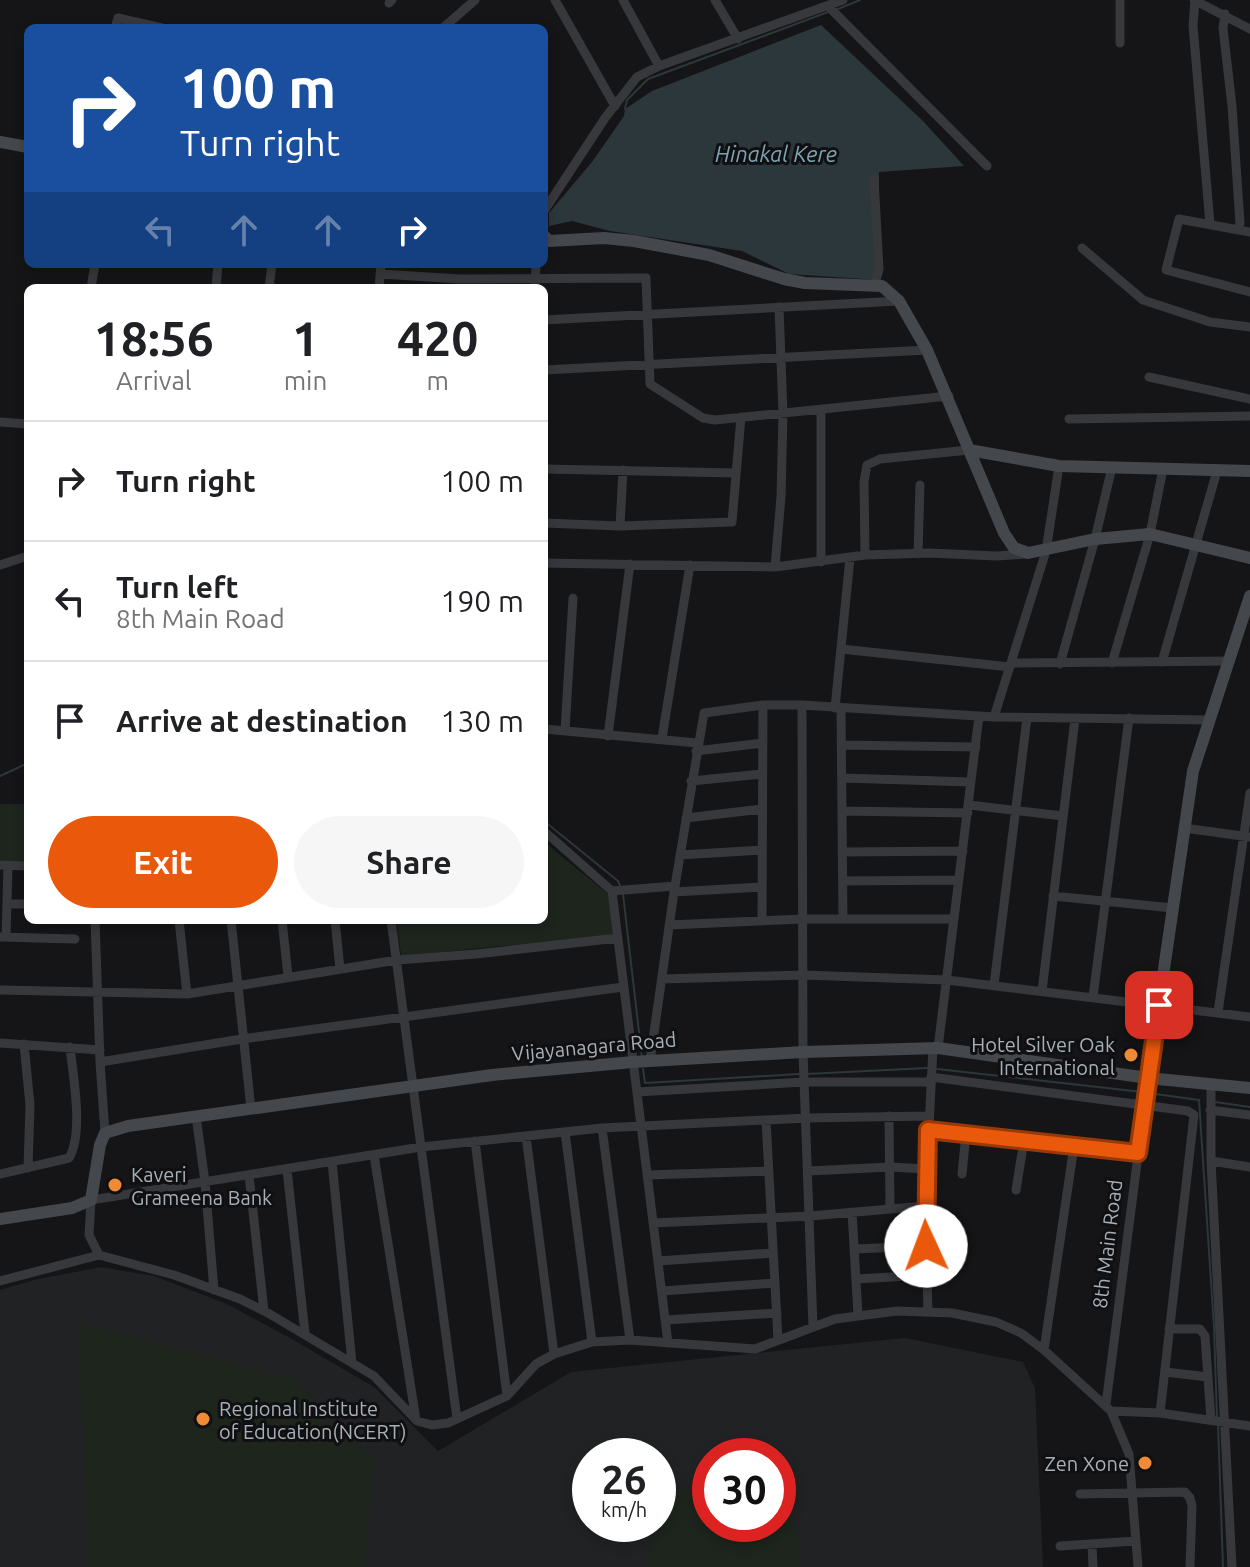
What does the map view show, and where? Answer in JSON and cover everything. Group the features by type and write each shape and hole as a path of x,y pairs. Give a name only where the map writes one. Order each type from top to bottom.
{"street":[{"path":"448,24 475,0"},
{"path":"555,0 615,106"},
{"path":"623,0 659,66"},
{"path":"715,0 738,39"},
{"path":"548,205 637,77 659,66 843,0"},
{"path":"1120,0 1120,43"},
{"path":"1210,224 1193,26 1195,0 1250,29"},
{"path":"829,7 987,166"},
{"path":"1225,14 1223,28 1232,106 1238,230"},
{"path":"116,24 118,18 144,24"},
{"path":"0,142 24,146"},
{"path":"874,179 879,269 875,284"},
{"path":"1250,232 1179,219 1166,270 1250,292"},
{"path":"548,240 604,238 634,241 709,255 805,283 882,286 899,301 927,350 1008,541 1014,548 1028,553"},
{"path":"1082,248 1143,300 1210,322 1250,327"},
{"path":"381,269 460,284 535,284 646,278 650,384 703,418 715,420 949,396"},
{"path":"548,320 899,301"},
{"path":"775,567 783,413 779,307"},
{"path":"548,370 927,350"},
{"path":"1149,377 1250,399"},
{"path":"821,409 821,562"},
{"path":"1069,419 1250,416"},
{"path":"548,523 620,526 732,522 741,417"},
{"path":"0,422 24,424"},
{"path":"865,555 864,482 867,465 880,459 969,450 1059,466 1250,471"},
{"path":"994,717 1046,551 1059,466"},
{"path":"1060,664 1112,467"},
{"path":"548,469 736,473"},
{"path":"1112,663 1150,534 1163,469"},
{"path":"620,526 623,470"},
{"path":"1162,662 1217,471"},
{"path":"918,554 920,485"},
{"path":"548,563 775,567 865,555 997,556 1046,551 1095,539 1150,534 1250,558"},
{"path":"0,565 24,557"},
{"path":"843,919 842,745 838,708 850,558"},
{"path":"608,736 630,564"},
{"path":"662,738 690,565"},
{"name":"8th Main Road","path":"1138,1567 1129,1454 1109,1408 1138,1153 1193,771 1250,596"},
{"path":"565,731 573,598"},
{"path":"841,649 1011,665 1230,661"},
{"path":"650,1061 674,889 704,713 763,705 802,705 994,717 1208,720"},
{"path":"762,921 763,705"},
{"path":"802,705 803,1052 813,1327"},
{"path":"928,1311 925,1206 931,1080 947,980 979,716"},
{"path":"994,985 1027,718"},
{"path":"1093,997 1129,718"},
{"path":"1042,991 1075,719"},
{"path":"548,729 662,738 697,747 763,743"},
{"path":"842,745 976,747"},
{"path":"691,781 762,774"},
{"path":"842,778 971,782"},
{"path":"1218,1012 1247,837 1250,793"},
{"path":"686,818 762,809"},
{"path":"842,811 1014,810 1063,816"},
{"path":"1184,828 1247,837"},
{"path":"548,835 612,891 668,1343"},
{"path":"680,855 762,850"},
{"path":"842,852 963,851"},
{"path":"24,866 4,865 8,904 3,937 75,939"},
{"path":"843,881 959,880"},
{"path":"612,891 762,887"},
{"path":"1053,896 1173,908"},
{"path":"8,904 24,904"},
{"path":"669,925 803,919 954,919"},
{"path":"95,924 105,1133 100,1145 91,1200 89,1235 99,1255"},
{"path":"179,924 187,994"},
{"path":"231,924 251,1109"},
{"path":"282,924 288,976"},
{"path":"335,924 340,969"},
{"path":"392,924 457,1419"},
{"path":"0,990 187,994 397,960 618,938"},
{"path":"662,979 803,975 947,980 1250,1017"},
{"path":"100,1062 242,1039 623,987"},
{"path":"0,1043 100,1050"},
{"path":"24,1044 30,1105 28,1168"},
{"path":"0,1174 69,1158 74,1150 75,1109 70,1047"},
{"name":"Vijayanagara Road","path":"105,1133 128,1126 492,1075 633,1062 803,1052 936,1048 1148,1078 1250,1088"},
{"path":"637,1092 804,1082 931,1080 1188,1111 1194,1115 1160,1413"},
{"path":"1211,1083 1211,1161 1232,1567"},
{"path":"1210,1110 1250,1115"},
{"path":"196,1116 214,1290"},
{"path":"889,1116 890,1209"},
{"path":"0,1219 72,1208 91,1200 475,1141 602,1128 807,1118 929,1116"},
{"path":"766,1120 778,1340"},
{"path":"602,1128 630,1340"},
{"path":"928,1130 1138,1153"},
{"path":"565,1132 592,1342"},
{"path":"962,1174 966,1134"},
{"path":"526,1136 554,1354"},
{"path":"1016,1190 1024,1140"},
{"path":"475,1141 507,1396"},
{"path":"1044,1350 1074,1146"},
{"path":"374,1155 417,1421"},
{"path":"1211,1161 1250,1167"},
{"path":"332,1162 352,1363"},
{"path":"809,1171 890,1167 926,1169"},
{"path":"287,1170 305,1333"},
{"path":"648,1175 769,1171"},
{"path":"249,1175 264,1311"},
{"path":"653,1223 810,1216 925,1206"},
{"path":"852,1212 858,1315"},
{"path":"854,1249 926,1246"},
{"path":"658,1261 773,1253"},
{"path":"0,1281 99,1255 174,1275 264,1311 305,1333 374,1376 417,1421 432,1425 457,1419 507,1396 536,1364 554,1354 592,1342 630,1340 755,1349 813,1327 858,1315 928,1311 996,1322 1021,1333 1109,1408 1250,1426"},
{"path":"856,1279 927,1275"},
{"path":"662,1291 775,1283"},
{"path":"666,1320 777,1313"},
{"path":"1169,1329 1203,1331 1211,1420"},
{"path":"1165,1372 1208,1377"},
{"path":"1080,1494 1179,1491 1190,1498 1190,1567"},
{"path":"1060,1546 1136,1541"},
{"path":"1092,1544 1093,1567"}],"shaded area":[{"path":"0,804 24,804 24,862 0,861"},
{"path":"548,845 608,894 614,935 401,956 397,924 548,924"},
{"path":"101,1267 154,1276 227,1304 374,1387 438,1451 571,1372 905,1338 1023,1362 1035,1388 1043,1567 0,1567 0,1290"},
{"path":"78,1323 294,1379 374,1461 365,1567 88,1567"},
{"path":"692,1486 692,1542 796,1542 796,1530 800,1567 650,1567 650,1542 676,1542 676,1494"}],"water":[{"name":"Hinakal Kere","path":"821,25 923,121 964,166 879,172 879,280 789,274 742,251 610,231 572,221 549,226 549,213 592,162 624,116 625,109 652,91"}],"waterway":[{"path":"838,9 860,0"},
{"path":"625,109 627,100 648,79 828,12"},
{"path":"0,776 24,765"},
{"path":"548,824 618,881 621,888"},
{"path":"623,894 642,1058"},
{"path":"806,1074 927,1068"},
{"path":"643,1069 645,1083 799,1074"},
{"path":"937,1069 1142,1092"},
{"path":"1148,1093 1199,1100 1217,1418"},
{"path":"1215,1102 1250,1107"},
{"path":"1218,1424 1223,1567"}],"place":[{"name":"Hotel Silver Oak International","path":"1131,1055"},
{"name":"Kaveri Grameena Bank","path":"115,1185"},
{"name":"Regional Institute of Education(NCERT)","path":"203,1419"},
{"name":"Zen Xone","path":"1145,1463"}],"route":[{"path":"926,1246 928,1130 1138,1153 1159,1005"}]}
